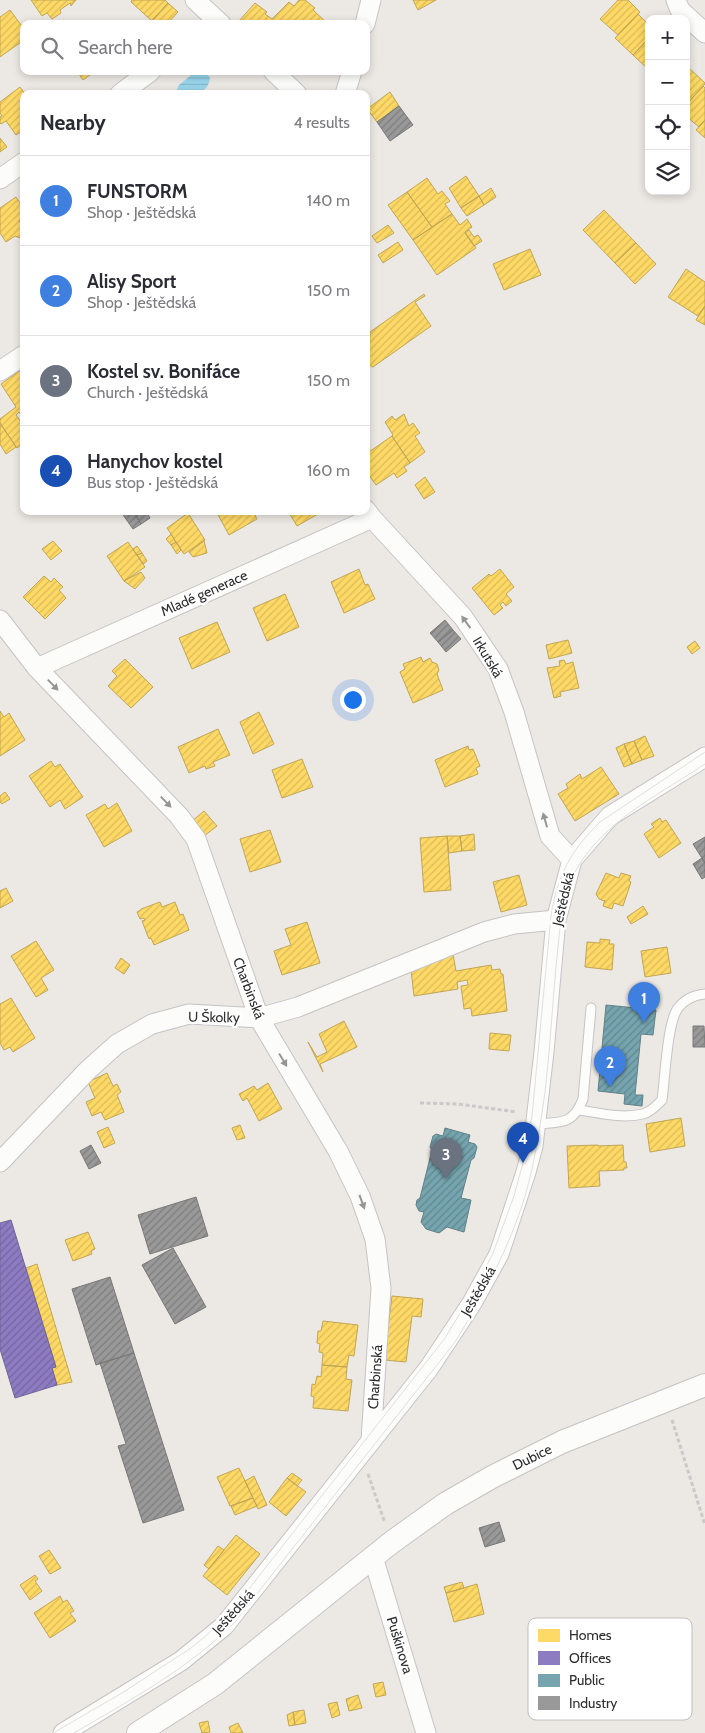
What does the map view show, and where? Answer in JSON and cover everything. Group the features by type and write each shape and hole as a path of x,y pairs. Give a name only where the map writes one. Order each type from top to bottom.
{"street":[{"path":"195,0 216,20"},
{"path":"365,20 371,0"},
{"path":"676,0 680,10 705,33"},
{"path":"125,90 146,75"},
{"path":"277,75 293,90"},
{"path":"346,90 351,75"},
{"path":"0,179 20,165"},
{"path":"0,371 20,358"},
{"name":"Mladé generace","path":"37,668 367,515"},
{"name":"Irkutská","path":"370,515 463,617 498,669 514,712 550,836 572,860"},
{"name":"Charbinská","path":"0,620 37,668 179,816 196,839 258,1018 338,1151 360,1196 375,1239 380,1288 371,1440"},
{"name":"Ještědská","path":"63,1733 181,1661 224,1626 429,1368 472,1303 499,1254 526,1172 537,1118 556,920 572,860 610,816 705,757"},
{"name":"U Školky","path":"0,1162 88,1070 117,1044 152,1024 189,1014 258,1018 298,1007 484,932 514,924 556,920"},
{"name":"Dubice","path":"373,1557 445,1504 492,1477 562,1442 705,1385"},
{"path":"138,1733 215,1684 373,1557"},
{"name":"Puškinova","path":"373,1557 426,1733"}],"lane":[{"path":"578,1110 616,1116 644,1114 655,1108 662,1100 672,1021 678,1008 686,999 705,994"},
{"path":"537,1118 569,1120 578,1110 583,1099 591,1008"}],"path":[{"path":"420,1103 458,1104 525,1113 537,1118"},
{"path":"666,1400 705,1525"},
{"path":"357,1460 368,1474 392,1542"}],"water":[{"path":"191,75 208,75 210,78 209,84 204,90 177,90 179,85"}],"building: Homes":[{"path":"31,0 76,0 71,6 70,3 60,10 61,13 52,19 47,13 42,16"},
{"path":"132,0 165,0 168,3 151,20 131,2"},
{"path":"299,0 305,0 315,8 313,10 324,20 240,20 255,3 267,12 265,14 272,19 289,2 294,6"},
{"path":"413,0 436,0 418,10"},
{"path":"618,0 628,0 640,12 618,35 600,19"},
{"path":"168,3 178,12 171,20 153,20"},
{"path":"10,10 20,24 20,43 0,57 0,17"},
{"path":"638,14 645,21 645,42 633,55 615,38"},
{"path":"645,42 645,66 633,55"},
{"path":"690,69 705,84 690,101"},
{"path":"80,75 90,75 83,80"},
{"path":"703,86 705,88 705,120 699,127 690,119 690,101"},
{"path":"20,87 22,90 20,90 20,132 16,135 6,121 0,123 0,117 2,116 0,113 0,102"},
{"path":"390,92 399,106 377,122 370,113 370,107"},
{"path":"705,120 705,138 696,130"},
{"path":"0,138 7,147 0,152"},
{"path":"466,176 479,196 461,208 449,188"},
{"path":"427,178 438,194 442,191 450,201 445,204 452,214 432,227 407,192"},
{"path":"491,188 496,197 484,205 479,196"},
{"path":"407,192 432,227 413,240 388,205"},
{"path":"479,196 484,205 467,216 461,208"},
{"path":"16,197 20,203 20,238 15,236 6,242 0,233 0,208"},
{"path":"604,210 636,243 615,263 583,230"},
{"path":"452,214 460,225 467,219 472,227 465,232 476,248 437,275 413,240"},
{"path":"388,225 394,233 377,243 372,236"},
{"path":"469,230 474,237 478,235 482,241 474,246 465,233"},
{"path":"398,242 403,250 383,263 378,255"},
{"path":"636,243 656,264 635,284 615,263"},
{"path":"530,249 541,275 504,290 493,264"},
{"path":"686,269 705,282 705,306 698,316 668,297"},
{"path":"424,294 425,296 415,302 431,326 373,367 370,366 370,332"},
{"path":"705,306 705,325 696,320"},
{"path":"20,370 20,413 19,412 16,415 20,420 20,446 17,448 0,423 0,419 16,407 1,384"},
{"path":"404,414 409,426 413,423 420,433 415,436 425,452 410,463 385,422 392,416 395,420"},
{"path":"0,423 16,447 6,454 0,444"},
{"path":"392,436 410,463 404,467 407,471 397,478 394,473 376,485 370,477 370,451"},
{"path":"425,477 435,492 424,499 415,485"},
{"path":"185,515 189,515 205,540 184,554 167,528"},
{"path":"218,515 255,515 257,519 229,535"},
{"path":"290,515 316,515 297,526"},
{"path":"171,534 176,542 171,545 166,539"},
{"path":"53,541 62,551 51,560 42,549"},
{"path":"204,541 207,553 193,557 189,552"},
{"path":"128,542 145,567 124,581 107,556"},
{"path":"176,542 181,550 177,554 171,545"},
{"path":"137,546 142,553 137,555 133,549"},
{"path":"142,553 147,561 143,564 137,555"},
{"path":"359,569 365,585 368,584 375,599 344,613 331,582"},
{"path":"500,569 514,587 506,594 512,601 506,606 503,602 500,605 503,608 494,615 472,588 489,574 491,576"},
{"path":"141,572 145,578 135,589 124,581"},
{"path":"44,576 51,582 54,578 63,587 59,590 66,598 45,619 23,597"},
{"path":"285,594 299,627 267,641 253,608"},
{"path":"217,622 230,652 192,669 179,638"},
{"path":"568,640 572,653 549,659 546,645"},
{"path":"695,641 700,648 692,654 687,647"},
{"path":"421,657 423,662 430,658 432,662 437,664 439,670 437,674 443,690 413,703 400,672 405,669 403,664"},
{"path":"125,659 153,687 131,708 108,686 117,676 112,671"},
{"path":"564,660 566,664 573,662 579,688 560,692 561,696 554,698 547,668 560,666 559,661"},
{"path":"0,711 4,717 9,713 25,740 0,756"},
{"path":"259,712 274,744 253,754 240,722"},
{"path":"218,729 230,755 213,762 215,766 206,769 205,766 189,773 178,747"},
{"path":"645,736 654,756 642,760 634,741"},
{"path":"634,741 642,760 632,764 624,744"},
{"path":"624,744 632,764 624,767 616,748"},
{"path":"468,746 469,750 473,749 480,766 476,768 478,774 445,787 435,760"},
{"path":"302,759 313,787 282,798 272,770"},
{"path":"51,761 55,767 60,764 83,797 65,809 60,800 50,807 29,776"},
{"path":"601,767 619,794 575,821 558,794 568,788 566,784 580,774 582,779"},
{"path":"5,792 10,799 2,804 0,796"},
{"path":"117,803 132,831 104,847 86,815 105,804 108,809"},
{"path":"204,811 217,826 204,836 191,822"},
{"path":"660,818 662,822 666,820 681,843 659,858 644,834 654,827 651,824"},
{"path":"270,830 281,862 250,872 240,839"},
{"path":"474,834 475,850 462,851 460,836"},
{"path":"447,836 460,836 462,851 449,853"},
{"path":"447,836 451,890 424,892 420,838"},
{"path":"606,873 619,878 621,873 631,876 629,881 631,882 623,906 614,903 612,909 603,906 605,900 599,899 596,894"},
{"path":"519,875 527,905 501,912 493,882"},
{"path":"6,888 13,901 0,908 0,891"},
{"path":"160,902 162,907 175,902 180,915 183,914 189,930 154,945 151,938 149,939 142,921 145,920 144,918 140,919 137,912"},
{"path":"643,906 648,914 631,924 627,917"},
{"path":"307,922 320,963 282,975 274,951 291,945 285,929"},
{"path":"600,939 610,940 609,944 614,944 612,970 585,967 587,942 600,943"},
{"path":"36,941 54,970 41,978 48,990 36,997 11,956"},
{"path":"667,947 671,973 645,977 641,951"},
{"path":"453,954 456,971 491,965 492,970 500,969 501,974 503,974 507,1011 472,1016 471,1008 464,1009 461,986 468,985 467,980 457,982 458,989 414,996 411,970"},
{"path":"121,958 130,965 124,974 115,968"},
{"path":"11,998 35,1038 13,1052 10,1047 4,1050 0,1043 0,1004"},
{"path":"344,1021 357,1047 320,1064 323,1072 308,1042 317,1057 327,1052 319,1034"},
{"path":"490,1033 511,1035 509,1051 489,1049"},
{"path":"107,1073 113,1086 117,1084 121,1092 117,1095 124,1112 105,1120 101,1112 92,1116 86,1102 95,1098 88,1082"},
{"path":"268,1083 282,1109 259,1121 247,1098 243,1101 239,1094 254,1086 257,1090"},
{"path":"681,1118 685,1146 650,1152 646,1124"},
{"path":"240,1125 245,1138 237,1140 232,1128"},
{"path":"108,1127 115,1143 104,1148 97,1132"},
{"path":"623,1145 624,1162 626,1162 627,1168 624,1168 624,1170 599,1171 600,1186 569,1188 567,1146"},
{"path":"88,1232 95,1249 91,1251 92,1254 73,1261 65,1240"},
{"path":"37,1264 72,1382 57,1385 52,1368 56,1367 26,1268"},
{"path":"392,1296 423,1299 421,1317 412,1316 406,1362 384,1360"},
{"path":"323,1321 358,1325 354,1356 349,1355 347,1367 322,1365 323,1353 319,1352 320,1344 317,1343 318,1331 321,1331"},
{"path":"322,1365 347,1367 346,1379 352,1380 348,1411 313,1408 312,1384 315,1385 317,1376 321,1377"},
{"path":"239,1468 253,1498 230,1506 217,1477"},
{"path":"292,1473 302,1480 297,1486 287,1478"},
{"path":"254,1476 267,1505 258,1509 245,1481"},
{"path":"287,1478 306,1492 286,1516 269,1502"},
{"path":"253,1498 257,1506 235,1515 231,1506"},
{"path":"236,1535 260,1554 227,1595 203,1576"},
{"path":"218,1546 224,1550 209,1569 204,1565"},
{"path":"49,1550 61,1568 50,1574 39,1556"},
{"path":"35,1575 38,1579 35,1581 42,1591 30,1600 20,1585"},
{"path":"462,1582 464,1588 446,1593 444,1587"},
{"path":"477,1584 484,1614 454,1622 446,1593"},
{"path":"60,1596 63,1602 67,1600 74,1611 70,1613 76,1621 50,1638 34,1613"},
{"path":"383,1682 386,1695 376,1697 373,1684"},
{"path":"358,1695 362,1708 349,1711 346,1699"},
{"path":"337,1702 340,1715 332,1718 328,1704"},
{"path":"304,1710 306,1723 295,1725 293,1712"},
{"path":"293,1712 295,1725 289,1726 287,1715"},
{"path":"208,1721 210,1732 202,1733 199,1723"},
{"path":"238,1723 243,1733 231,1733 229,1727"}],"building: Offices":[{"path":"11,1220 56,1367 52,1368 57,1385 15,1398 0,1349 0,1223"}],"building: Public":[{"path":"606,1005 656,1010 653,1035 641,1034 635,1095 643,1095 642,1106 624,1104 625,1094 598,1091"},
{"path":"445,1128 470,1135 468,1142 475,1144 477,1147 474,1158 471,1160 461,1198 471,1200 464,1232 447,1227 439,1233 426,1229 421,1222 424,1212 419,1211 416,1205 417,1200 420,1198 432,1150 430,1147 433,1136 436,1134 443,1136"}],"building: Industry":[{"path":"399,106 413,125 390,141 377,122"},
{"path":"123,515 135,515 141,524 133,529"},
{"path":"135,515 148,515 150,518 141,524"},
{"path":"445,620 453,630 438,642 430,633"},
{"path":"453,630 461,639 446,652 438,642"},
{"path":"705,837 705,863 693,844"},
{"path":"702,858 705,863 705,877 702,879 693,864"},
{"path":"693,1026 704,1026 705,1047 693,1047"},
{"path":"91,1145 101,1163 89,1169 80,1151"},
{"path":"196,1197 208,1236 150,1254 138,1215"},
{"path":"173,1248 206,1307 175,1324 142,1265"},
{"path":"110,1277 134,1353 96,1365 72,1289"},
{"path":"134,1353 184,1510 143,1523 118,1446 126,1444 100,1363"},
{"path":"499,1522 505,1541 485,1547 479,1528"}],"tram line":[{"path":"53,1733 122,1693 191,1648 209,1633 245,1594 445,1338 476,1287 493,1253 514,1196 523,1163 532,1116 551,916 561,876 573,854 600,822 705,752"},
{"path":"74,1733 158,1683 197,1655 234,1623 455,1342 476,1307 503,1253 519,1216 529,1183 545,1092 560,925 570,884 583,859 608,830 639,806 705,764"}],"place":[{"name":"FUNSTORM","path":"644,1023"},
{"name":"Alisy Sport","path":"610,1087"},
{"name":"Hanychov kostel","path":"523,1163"},
{"name":"Kostel sv. Bonifáce","path":"446,1179"}]}
